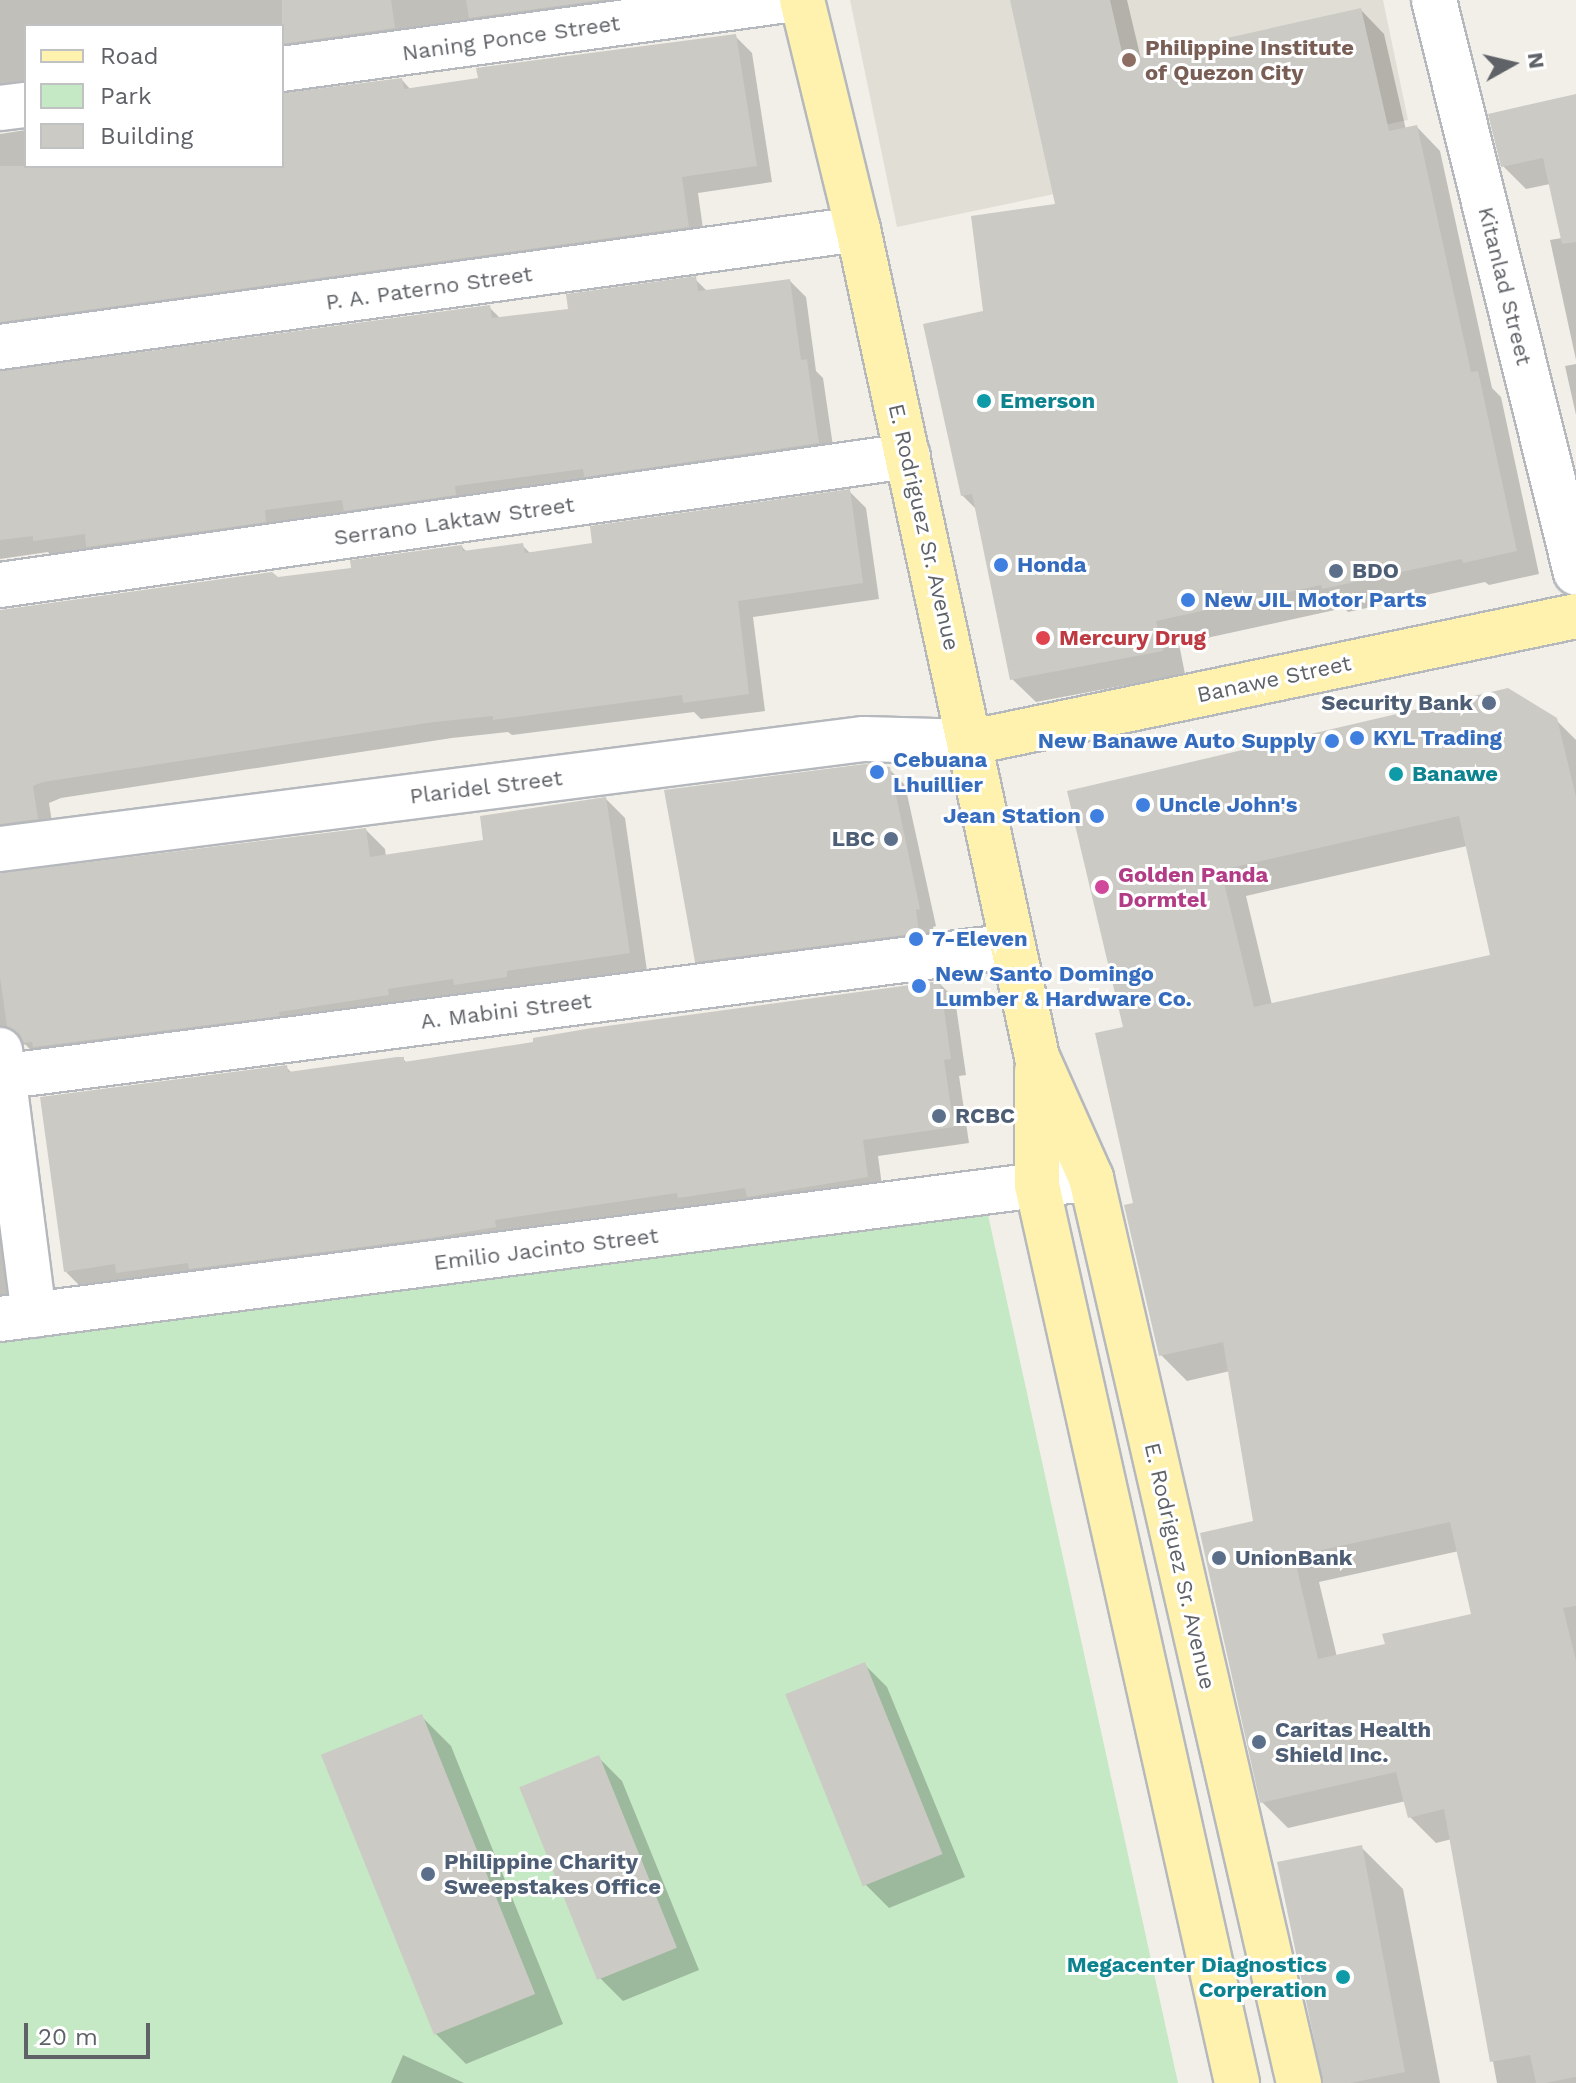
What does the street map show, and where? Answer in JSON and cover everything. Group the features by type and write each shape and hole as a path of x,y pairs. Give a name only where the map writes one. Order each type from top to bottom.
{"main road":[{"name":"E. Rodriguez Sr. Avenue","path":"802,0 858,229 972,742 1037,1057 1091,1178 1299,2083"},
{"name":"Banawe Street","path":"972,742 1576,616"},
{"name":"E. Rodriguez Sr. Avenue","path":"1037,1057 1037,1185 1237,2083"}],"street":[{"name":"Naning Ponce Street","path":"284,69 787,0"},
{"name":"Kitanlad Street","path":"1434,0 1576,573"},
{"path":"0,108 24,105"},
{"name":"P. A. Paterno Street","path":"0,347 858,229"},
{"name":"Serrano Laktaw Street","path":"0,585 908,456"},
{"name":"Plaridel Street","path":"0,849 864,739 972,742"},
{"name":"A. Mabini Street","path":"1,1068 1012,946"},
{"path":"1,1068 17,1317"},
{"name":"Emilio Jacinto Street","path":"17,1317 1091,1178"}],"shaded area":[{"name":"Philippine Institute of Quezon City","path":"850,0 1383,0 1408,120 897,227"}],"green space":[{"path":"988,1215 1178,2083 0,2083 0,1339"}],"building":[{"path":"282,0 391,0 395,28 284,44"},
{"path":"466,0 602,0 469,18"},
{"path":"1010,0 1110,0 1124,61 1361,8 1389,131 1417,125 1471,372 1478,371 1517,551 1463,563 1462,559 1322,589 1321,585 1156,621 1163,651 1010,680 972,494 961,496 923,324 983,311 971,216 1055,204"},
{"path":"736,34 757,166 682,177 689,227 0,322 0,166 284,168 284,93 402,78 404,89 478,78 476,68"},
{"path":"1576,94 1576,242 1562,244 1543,158 1501,167 1488,114"},
{"path":"696,276 698,291 790,279 801,360 807,359 819,443 584,477 583,469 455,486 456,495 344,511 342,500 265,510 266,522 86,547 85,534 33,541 33,536 0,540 0,371 490,305 492,318 568,309 566,294"},
{"path":"850,489 863,583 738,601 749,694 683,703 682,695 493,720 493,716 434,722 43,782 33,786 38,819 0,824 0,610 272,572 278,577 351,568 350,560 462,545 463,551 523,543 525,553 592,543 590,526"},
{"path":"1508,688 1557,718 1576,797 1576,1606 1563,1608 1576,1661 1576,2077 1536,2083 1530,2055 1490,2062 1444,1809 1408,1818 1396,1772 1260,1803 1200,1533 1253,1521 1223,1342 1159,1356 1124,1205 1133,1203 1095,1033 1123,1027 1067,791","holes":["1459,816 1490,955 1254,1007 1221,870","1450,1522 1471,1614 1382,1634 1385,1644 1318,1659 1294,1556"]},
{"path":"865,764 890,767 920,909 916,910 919,933 695,962 664,790"},
{"path":"606,797 630,953 507,971 507,977 454,985 453,979 388,989 389,995 279,1012 280,1016 33,1047 32,1042 23,1043 19,1034 7,1026 0,977 0,873 366,828 370,857 483,840 480,816"},
{"path":"940,981 951,1059 944,1060 954,1127 863,1140 868,1177 747,1197 745,1188 678,1198 677,1193 495,1220 496,1227 431,1238 189,1269 188,1263 116,1273 115,1264 64,1272 40,1097 287,1065 288,1072 397,1057 404,1057 404,1062 533,1042 533,1038 592,1028"},
{"path":"865,1662 943,1854 863,1886 785,1694"},
{"name":"Philippine Charity Sweepstakes Office","path":"422,1714 535,1994 434,2035 321,1755"},
{"path":"599,1755 677,1948 597,1980 519,1787"},
{"name":"Megacenter Diagnostics Corperation","path":"1362,1845 1405,2072 1350,2083 1323,2083 1277,1862"}],"place":[{"name":"Philippine Institute of Quezon City","path":"1129,60"},
{"name":"Emerson","path":"984,401"},
{"name":"Honda","path":"1001,565"},
{"name":"BDO","path":"1336,571"},
{"name":"New JIL Motor Parts","path":"1188,600"},
{"name":"Mercury Drug","path":"1043,638"},
{"name":"Security Bank","path":"1489,703"},
{"name":"KYL Trading","path":"1357,738"},
{"name":"New Banawe Auto Supply","path":"1332,741"},
{"name":"Cebuana Lhuillier","path":"877,772"},
{"name":"Banawe","path":"1396,774"},
{"name":"Uncle John's","path":"1143,805"},
{"name":"Jean Station","path":"1097,816"},
{"name":"LBC","path":"891,839"},
{"name":"Golden Panda Dormtel","path":"1102,887"},
{"name":"7-Eleven","path":"916,939"},
{"name":"New Santo Domingo Lumber & Hardware Co.","path":"919,986"},
{"name":"RCBC","path":"939,1116"},
{"name":"UnionBank","path":"1219,1558"},
{"name":"Caritas Health Shield Inc.","path":"1259,1742"},
{"name":"Philippine Charity Sweepstakes Office","path":"428,1874"},
{"name":"Megacenter Diagnostics Corperation","path":"1343,1977"}]}
